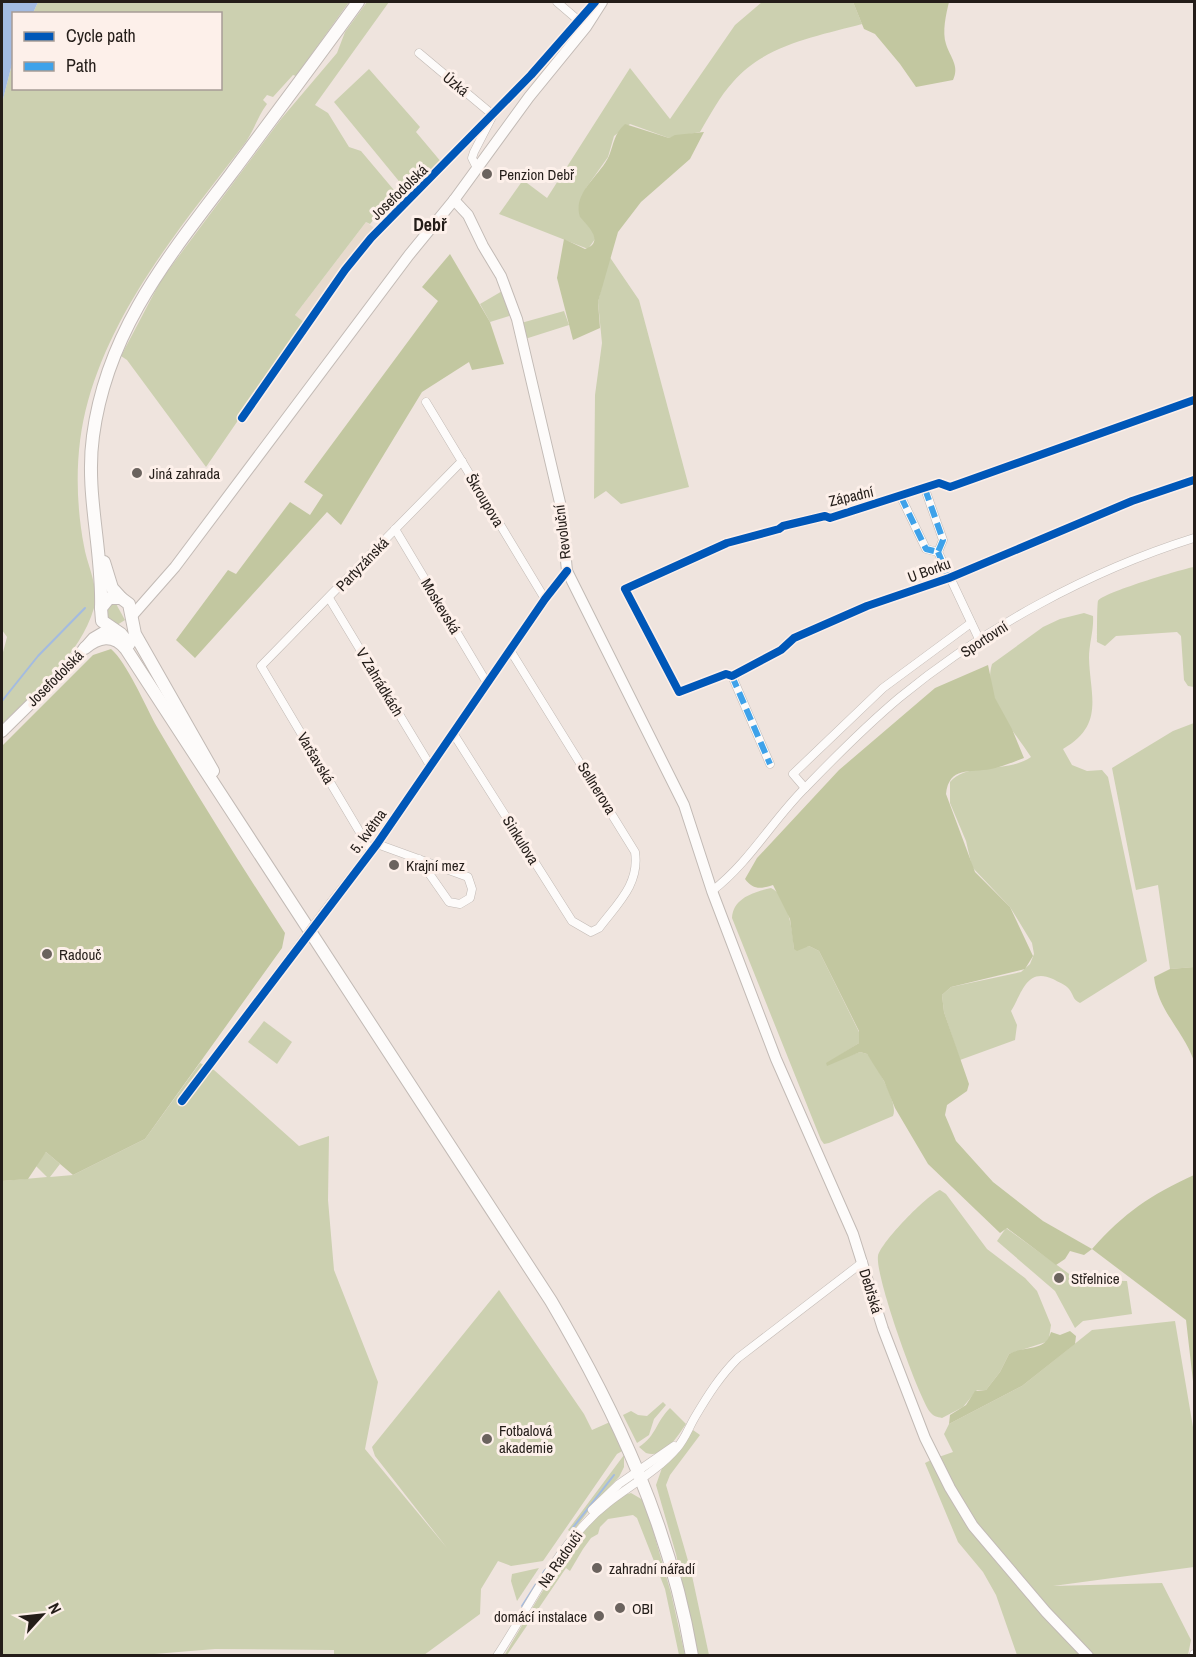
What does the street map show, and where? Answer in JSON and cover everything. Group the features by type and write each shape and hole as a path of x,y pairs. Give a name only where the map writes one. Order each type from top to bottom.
{"main road":[{"path":"149,685 126,639 102,621 100,609 90,478 94,423 108,369 128,320 162,266 358,2"},
{"path":"110,628 124,627 156,589 402,264 454,200 529,97 586,27 602,2"},
{"name":"Revoluční","path":"454,200 468,215 501,276 517,319 561,507 567,571 671,775 712,891"},
{"path":"94,531 111,584 130,606 139,643 180,710 236,815"},
{"path":"85,648 100,609 109,598 134,598 156,589"},
{"name":"Josefodolská","path":"2,732 100,632 110,628"},
{"path":"85,648 98,639 116,640 126,648 551,1301 593,1373 641,1475 671,1563 692,1656"},
{"name":"Debřská","path":"712,891 776,1059 863,1262 903,1385 950,1488 973,1526 1008,1570 1088,1656"}],"street":[{"path":"558,2 578,20"},
{"name":"Josefodolská","path":"242,418 345,270 371,238 493,115 595,2"},
{"name":"Úzká","path":"419,53 493,115"},
{"name":"Josefodolská","path":"477,168 472,158 493,115"},
{"name":"Západní","path":"679,692 625,589 727,543 783,526 825,516 830,518 939,483 950,487 1194,400"},
{"name":"Škroupova","path":"426,402 545,598"},
{"name":"Partyzánská","path":"261,666 462,461"},
{"name":"U Borku","path":"679,692 726,674 732,676 782,650 794,638 867,606 949,578 1132,501 1194,480"},
{"path":"901,497 926,549 938,552 943,540 925,489"},
{"name":"Moskevská","path":"395,529 487,683"},
{"name":"Sportovní","path":"712,891 740,866 805,788 899,698 979,639 1089,580 1194,538"},
{"name":"U Borku","path":"938,552 979,639"},
{"name":"5. května","path":"182,1101 377,844 545,598 567,571"},
{"name":"V Zahrádkách","path":"329,598 431,767"},
{"name":"Sportovní","path":"805,788 793,774 883,688 971,623"},
{"name":"Sellnerova","path":"510,650 635,852 637,862 633,884 599,928"},
{"name":"Varšavská","path":"261,666 371,851"},
{"path":"732,676 770,764"},
{"name":"Sinkulova","path":"453,733 572,921 591,932 599,928"},
{"path":"377,844 419,859 468,877 472,889 470,898 460,904 449,902 419,859"},
{"name":"Na Radouči","path":"497,1656 604,1496 641,1475 669,1450 687,1431 711,1389 738,1358 863,1262"}],"shaded area":[{"path":"366,222 377,230 305,323 295,315"}],"green space":[{"path":"38,2 349,2 296,76 293,75 273,97 267,95 263,100 267,104 246,142 174,236 133,299 115,332 88,401 79,455 79,510 84,546 94,585 94,608 78,642 68,657 2,724 2,656 7,637 2,630 2,103 12,64 12,90 222,90 222,12 33,12"},
{"path":"367,2 389,2 315,105 328,113 349,147 361,151 404,202 397,208 382,209 370,224 366,222 295,315 305,323 206,467 127,360 121,356 161,280 281,119 337,53 345,32"},
{"path":"762,2 853,2 862,24 810,38 760,59 728,87 700,132 669,138 630,124 614,136 608,157 586,188 585,222 592,229 595,239 588,249 499,214 523,180 547,198 630,68 670,119 735,25"},
{"path":"853,2 949,2 944,34 955,66 953,80 916,87 875,34 864,29"},
{"path":"369,69 420,127 416,132 442,163 416,191 407,191 334,102"},
{"path":"625,124 669,138 675,135 704,132 690,159 641,202 618,232 598,302 600,328 573,340 557,278 564,239 585,249 594,242 593,234 580,217 580,200 583,192 605,163 616,135"},
{"path":"450,254 490,322 504,364 472,370 469,362 422,392 341,525 327,512 195,658 176,640 228,570 236,574 290,502 310,515 323,495 304,482 438,301 422,287"},
{"path":"609,256 639,300 689,487 621,504 606,491 594,499 595,395 602,343 598,302"},
{"path":"504,290 512,315 490,322 480,304"},
{"path":"564,311 569,325 525,339 521,323"},
{"path":"1194,567 1194,687 1188,686 1184,680 1181,636 1177,632 1116,636 1105,646 1097,642 1098,601 1103,597 1127,587"},
{"path":"115,602 125,620 117,625 108,622 106,607"},
{"path":"1084,613 1093,616 1089,658 1092,709 1085,730 1063,749 1072,765 1087,771 1102,770 1108,777 1147,961 1080,1003 1067,987 1053,979 1044,976 1031,979 1022,990 1011,1011 1017,1025 1015,1040 960,1060 944,1012 942,995 951,987 1021,972 1030,964 1034,954 1032,943 1010,907 972,867 966,841 950,803 950,782 967,772 1010,765 1031,757 995,701 990,676 992,664 1043,627 1060,619"},
{"path":"111,649 129,674 172,753 285,933 282,948 145,1139 73,1175 46,1152 28,1179 2,1181 2,746 93,655"},
{"path":"988,665 995,698 1012,729 1024,758 995,768 962,772 951,779 946,794 975,872 1010,907 1033,956 1025,969 951,987 942,995 944,1012 969,1084 967,1091 947,1105 945,1115 956,1141 993,1182 1043,1221 1092,1249 1084,1255 1070,1251 1065,1259 1056,1265 1007,1228 1000,1233 928,1164 867,1054 860,1052 827,1066 826,1063 859,1043 859,1031 819,951 809,946 797,951 794,949 790,919 773,885 758,888 745,879 757,858 839,770 935,688"},
{"path":"1194,723 1194,967 1170,969 1158,885 1136,890 1112,768 1173,731"},
{"path":"771,888 782,898 791,925 794,949 809,946 819,951 861,1036 859,1043 826,1064 860,1052 867,1054 881,1075 893,1102 893,1116 829,1143 824,1144 821,1140 732,918 733,911 740,901 751,894"},
{"path":"1194,967 1194,1061 1160,1000 1154,977 1170,969"},
{"path":"264,1021 292,1042 277,1064 248,1042"},
{"path":"200,1063 214,1070 299,1146 329,1136 328,1200 334,1270 378,1382 365,1449 447,1548 375,1456 372,1447 499,1290 584,1414 592,1430 610,1422 624,1450 617,1454 543,1561 511,1566 498,1561 481,1589 480,1614 424,1655 334,1655 334,1650 215,1649 130,1656 2,1656 2,1181 47,1177 35,1165 46,1152 60,1164 50,1177 73,1175 145,1139"},
{"path":"1194,1175 1194,1390 1186,1320 1092,1249 1115,1225 1138,1206"},
{"path":"940,1190 946,1194 987,1249 1025,1278 1037,1291 1051,1325 1046,1342 1009,1354 1000,1372 986,1390 977,1390 963,1407 942,1418 930,1412 916,1382 883,1286 878,1256 887,1240 905,1220 925,1200"},
{"name":"Střelnice","path":"1006,1228 1072,1276 1081,1280 1127,1281 1132,1314 1083,1321 1075,1328 1055,1291 997,1241"},
{"path":"1175,1321 1194,1433 1194,1567 1053,1586 1162,1583 1191,1640 1188,1655 1092,1655 993,1550 936,1458 953,1452 944,1434 949,1424 1022,1386 1092,1330"},
{"path":"1070,1331 1076,1336 1075,1344 1022,1386 949,1424 950,1415 966,1405 975,1391 986,1390 1000,1372 1009,1354 1039,1346 1048,1339 1051,1332 1060,1335"},
{"path":"663,1402 666,1405 654,1419 649,1435 637,1443 623,1415 631,1411 647,1416"},
{"path":"670,1408 686,1424 664,1450 653,1454 646,1453 639,1447 653,1433"},
{"path":"693,1430 700,1435 670,1475 666,1485 691,1571 709,1655 698,1655 676,1554 656,1485 662,1468 682,1448"},
{"path":"624,1455 624,1467 619,1477 593,1505 572,1533 568,1530"},
{"path":"933,1459 948,1489 1085,1655 1017,1655 996,1595 983,1572 958,1542 925,1463"},
{"path":"631,1493 643,1500 648,1513 671,1593 685,1655 679,1655 665,1589 637,1518 633,1515 608,1519 600,1527 598,1534 591,1538 570,1571 566,1568 507,1655 504,1656 543,1590 578,1539 596,1517 614,1501"},
{"path":"539,1568 517,1601 511,1581 512,1574"}],"water":[{"path":"2,2 38,2 33,12 12,12 12,64 2,103"}],"waterway":[{"path":"2,701 38,656 85,608"},
{"path":"571,1530 614,1475"},
{"path":"522,1606 545,1570"}],"marked path":[{"path":"925,489 943,540 938,552"},
{"path":"901,497 926,549 938,552"},
{"path":"938,552 949,578 946,579"},
{"path":"732,676 770,764"}],"cycle path":[{"path":"242,418 345,270 371,238 531,75 595,2"},
{"path":"1194,400 950,487 939,483 830,518 825,516 783,526 727,543 625,589 679,692 726,674 732,676 781,650 794,638 867,606 949,578 1132,501 1194,480"},
{"path":"182,1101 377,844 545,599 567,571"}],"place":[{"name":"Penzion Debř","path":"487,174"},
{"name":"Jiná zahrada","path":"137,473"},
{"name":"Krajní mez","path":"394,865"},
{"name":"Radouč","path":"47,954"},
{"name":"Střelnice","path":"1059,1278"},
{"name":"Fotbalová akademie","path":"487,1439"},
{"name":"zahradní nářadí","path":"597,1568"},
{"name":"OBI","path":"620,1608"},
{"name":"domácí instalace","path":"599,1616"}],"district":[{"name":"Debř","path":"430,224"}]}
